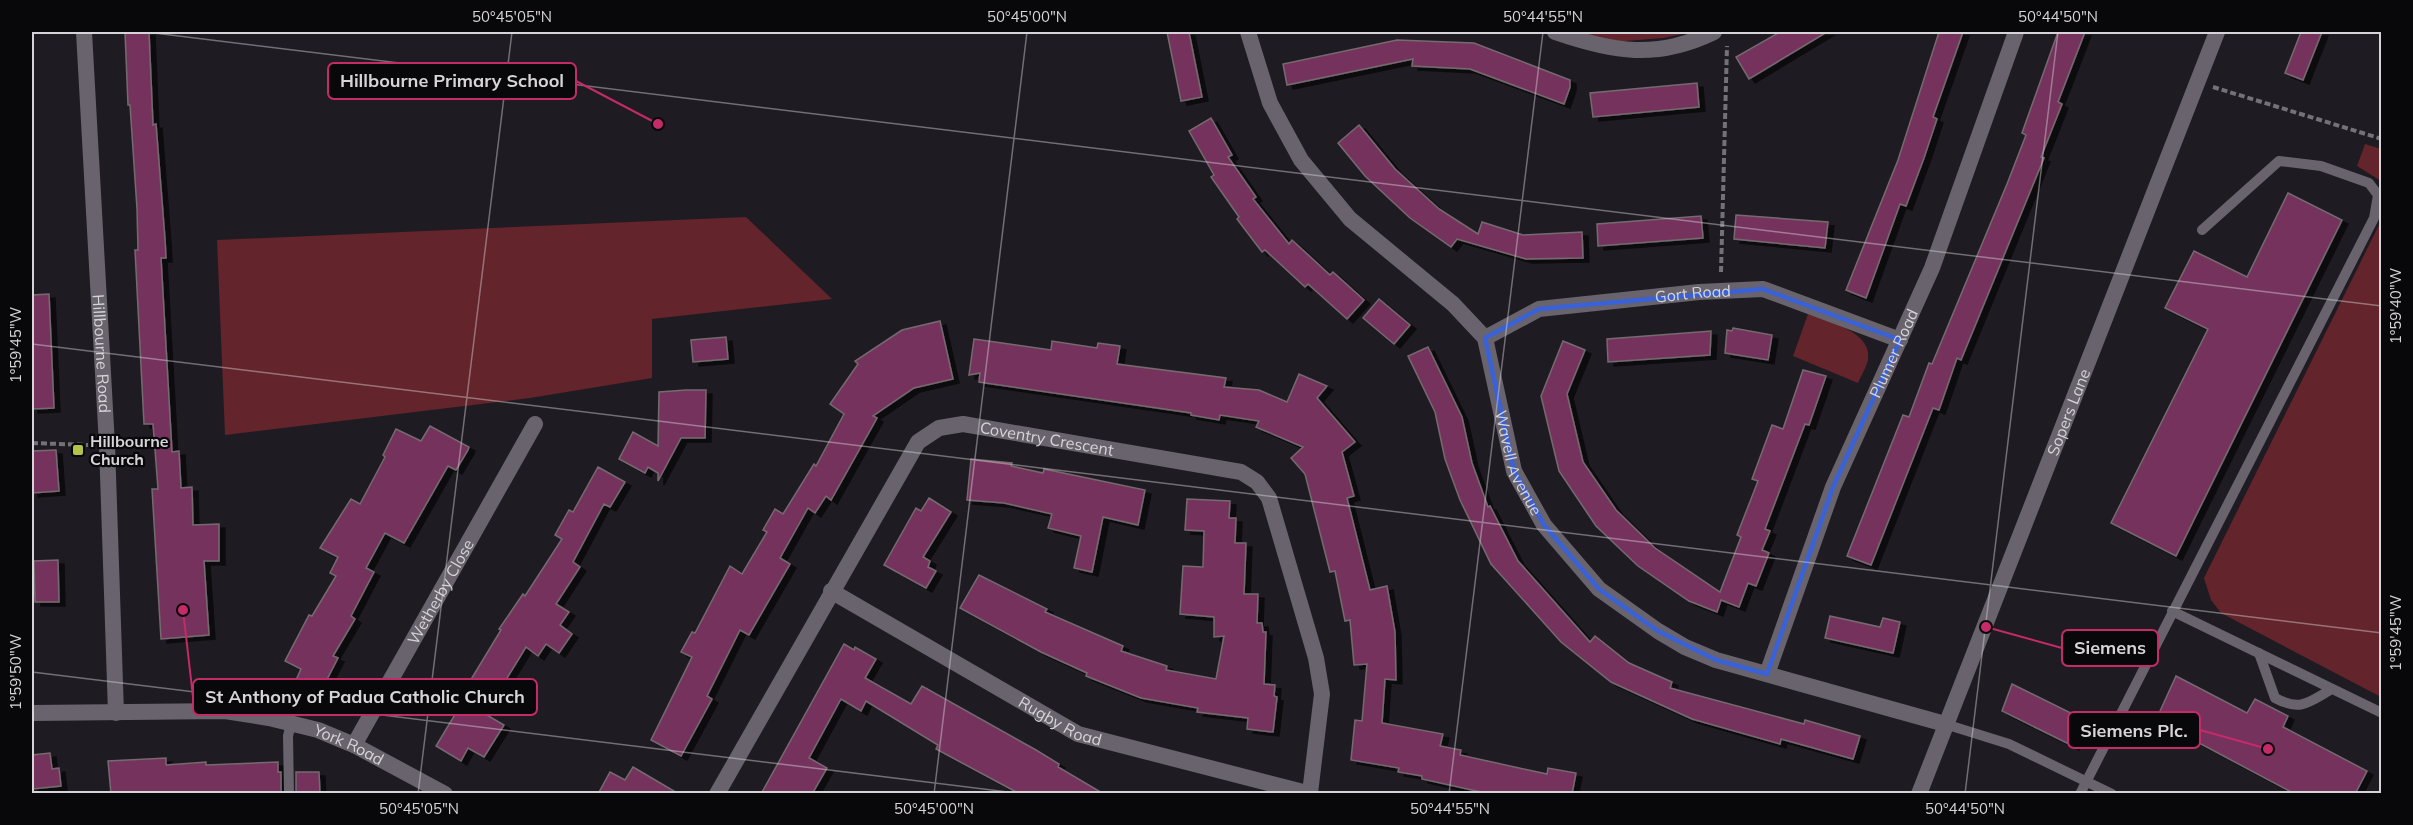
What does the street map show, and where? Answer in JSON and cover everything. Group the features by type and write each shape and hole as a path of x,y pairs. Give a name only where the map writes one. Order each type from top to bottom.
{"street":[{"name":"Hillbourne Road","path":"84,32 107,445 116,713"},
{"path":"1253,32 1270,103 1301,160 1350,219 1454,304 1485,338"},
{"path":"1555,32 1613,50 1656,50 1696,40 1714,32"},
{"name":"Plumer Road","path":"1767,674 1833,487 1932,268 2016,32"},
{"name":"Sopers Lane","path":"1919,794 2217,32"},
{"name":"Gort Road","path":"1485,338 1539,309 1720,291 1763,289 1900,340"},
{"name":"Wavell Avenue","path":"1485,338 1514,471 1544,525 1599,589 1658,631 1685,647 1716,660 1945,724"},
{"name":"Wetherby Close","path":"354,746 533,442 535,424"},
{"name":"Coventry Crescent","path":"717,794 918,442 939,428 963,424 1241,472 1257,482 1269,498 1316,658 1322,694 1311,793"},
{"name":"Rugby Road","path":"831,591 1078,734 1311,793"},
{"name":"York Road","path":"32,712 225,711 291,724 318,730 354,746 445,794"}],"lane":[{"path":"2080,794 2374,218 2378,195 2369,183 2321,166 2279,161 2202,230"},
{"path":"2172,611 2382,713"},
{"path":"2259,653 2275,698 2289,706 2299,706 2332,689"},
{"path":"289,794 288,736 291,724"},
{"path":"1945,724 2009,744 2112,794"}],"path":[{"path":"1720,291 1727,43"},
{"path":"2198,82 2382,139"},
{"path":"32,443 107,445"}],"highlighted area":[{"path":"1763,289 1900,340 1833,487 1767,674 1716,660 1658,631 1599,589 1544,525 1514,471 1485,338 1539,309"}],"shaded area":[{"path":"1576,32 1692,32 1663,38 1613,42"},
{"path":"2365,144 2381,149 2381,181 2357,166"},
{"path":"746,217 832,299 652,319 652,378 530,398 225,435 217,240"},
{"path":"2381,221 2381,697 2221,613 2211,600 2204,578"},
{"path":"1808,314 1847,329 1863,342 1868,350 1868,360 1858,383 1793,356"}],"building":[{"path":"125,32 149,32 153,125 156,124 165,239 166,258 161,258 172,452 179,451 181,488 192,487 193,525 219,524 219,561 204,561 209,635 161,639 152,489 158,489 153,424 144,424 135,250 138,250 137,209 130,105 128,105"},
{"path":"1167,32 1189,32 1202,97 1181,101"},
{"path":"1780,32 1827,32 1749,79 1736,57"},
{"path":"1939,32 1963,32 1933,117 1937,119 1924,158 1906,206 1900,204 1866,298 1846,290 1898,160"},
{"path":"2058,32 2085,32 2058,102 2062,104 2041,157 2044,158 1961,360 1957,358 1939,410 1933,408 1871,565 1847,556 1903,415 1909,417 1929,363 1932,364 2007,184 2026,135 2022,133"},
{"path":"2301,32 2322,32 2303,80 2285,73"},
{"path":"1397,40 1474,43 1570,80 1570,87 1564,104 1470,69 1412,66 1413,59 1287,85 1283,64"},
{"path":"1697,83 1699,107 1593,117 1590,93"},
{"path":"1211,118 1232,155 1228,157 1256,197 1253,199 1289,244 1292,240 1330,275 1333,272 1364,300 1347,319 1308,284 1305,287 1265,250 1262,252 1237,219 1239,217 1211,177 1214,175 1189,131"},
{"path":"1359,125 1395,169 1439,209 1478,234 1482,222 1523,235 1582,232 1583,258 1526,259 1457,239 1451,247 1410,218 1365,176 1338,143"},
{"path":"2288,193 2342,220 2176,556 2111,523 2208,329 2165,308 2194,251 2247,277"},
{"path":"1736,215 1828,222 1825,248 1734,239"},
{"path":"1701,216 1703,238 1598,246 1597,224"},
{"path":"49,294 54,408 32,409 32,295"},
{"path":"1379,299 1410,325 1394,344 1363,318"},
{"path":"940,321 953,379 914,388 873,416 877,418 831,500 826,496 815,513 808,508 780,558 790,564 749,635 740,630 707,696 712,699 681,756 651,740 692,657 681,652 692,632 695,633 730,566 742,574 767,532 763,530 775,509 783,514 814,464 816,466 844,414 830,404 858,364 855,361 902,330"},
{"path":"1733,328 1772,335 1768,360 1725,353 1727,330 1732,331"},
{"path":"1711,331 1710,355 1608,362 1607,339"},
{"path":"726,337 728,359 693,362 691,340"},
{"path":"974,339 1051,350 1052,341 1097,348 1098,343 1120,346 1117,364 1226,378 1224,387 1259,390 1287,402 1299,374 1327,386 1317,398 1355,442 1342,452 1354,496 1347,498 1370,590 1387,586 1395,632 1396,680 1385,679 1382,723 1443,734 1440,746 1461,750 1460,755 1547,774 1548,768 1576,773 1572,794 1490,794 1422,779 1422,776 1398,772 1399,768 1351,760 1355,720 1362,721 1367,664 1354,665 1350,620 1345,621 1335,571 1330,572 1305,474 1291,458 1303,447 1256,427 1259,421 1220,415 1219,420 1191,415 1191,413 979,382 980,373 969,375"},
{"path":"1563,341 1585,350 1567,394 1583,462 1616,510 1655,548 1720,592 1741,537 1737,535 1758,481 1752,479 1772,425 1783,429 1803,370 1826,376 1809,425 1805,424 1765,529 1770,531 1762,550 1769,553 1756,586 1748,583 1739,607 1721,600 1717,612 1689,601 1638,566 1596,526 1559,471 1541,396"},
{"path":"1428,347 1462,417 1472,463 1488,507 1490,506 1518,561 1590,642 1595,636 1629,663 1672,682 1670,688 1804,724 1805,720 1860,736 1853,759 1781,739 1780,744 1692,719 1611,682 1561,642 1491,564 1460,500 1445,459 1435,412 1408,356"},
{"path":"706,390 705,438 681,438 658,481 658,473 648,467 645,473 619,459 633,432 658,446 659,392"},
{"path":"430,426 469,447 468,450 456,470 448,466 404,543 385,533 366,568 374,572 351,616 355,619 333,656 338,658 320,693 296,680 301,669 285,661 309,615 312,616 336,576 330,573 338,557 320,548 351,499 360,504 385,457 383,455 396,429 421,441"},
{"path":"56,450 59,491 32,493 32,451"},
{"path":"971,459 1012,463 1011,466 1043,473 1044,469 1145,490 1138,525 1103,517 1092,572 1074,568 1081,536 1048,528 1052,514 1004,503 967,500"},
{"path":"598,467 625,482 610,507 604,504 573,562 580,567 556,604 569,612 560,625 572,634 559,653 546,644 538,656 526,647 485,714 504,725 484,757 468,748 461,761 436,746 471,688 467,686 501,630 499,629 523,594 525,596 562,539 555,535 569,510 573,512"},
{"path":"929,498 951,512 923,557 930,561 928,567 936,571 926,588 884,565 916,508 921,511"},
{"path":"1187,499 1230,501 1229,518 1236,518 1235,543 1246,543 1244,594 1258,594 1257,623 1262,623 1263,632 1266,632 1264,684 1275,685 1274,696 1277,697 1273,732 1247,729 1248,718 1197,712 1198,708 1141,698 1086,676 1087,673 1041,652 960,608 979,575 1047,609 1045,612 1123,646 1121,651 1167,666 1166,670 1216,679 1224,636 1214,637 1214,617 1180,614 1183,566 1203,567 1204,531 1185,530"},
{"path":"58,560 59,602 35,602 34,561"},
{"path":"1830,616 1880,627 1883,618 1900,622 1893,653 1825,638"},
{"path":"844,644 854,650 855,647 876,659 865,678 911,704 922,686 1036,750 1059,764 1058,767 1104,794 1020,794 936,749 938,745 866,701 861,711 841,699 809,758 827,768 812,794 761,794"},
{"path":"2176,676 2247,713 2255,699 2288,716 2283,727 2367,771 2355,794 2295,794 2156,720"},
{"path":"2012,684 2085,720 2073,746 2002,711"},
{"path":"50,753 52,769 59,768 61,786 32,789 32,755"},
{"path":"166,758 166,765 206,762 206,765 278,762 278,772 281,772 281,794 111,794 108,761"},
{"path":"633,767 679,794 598,794 610,772 625,780"},
{"path":"296,772 319,772 320,794 296,794"}],"place":[{"name":"Hillbourne Primary School","path":"658,124"},
{"name":"Hillbourne Church","path":"78,450"},
{"name":"St Anthony of Padua Catholic Church","path":"183,610"},
{"name":"Siemens","path":"1986,627"},
{"name":"Siemens Plc.","path":"2268,749"}]}
